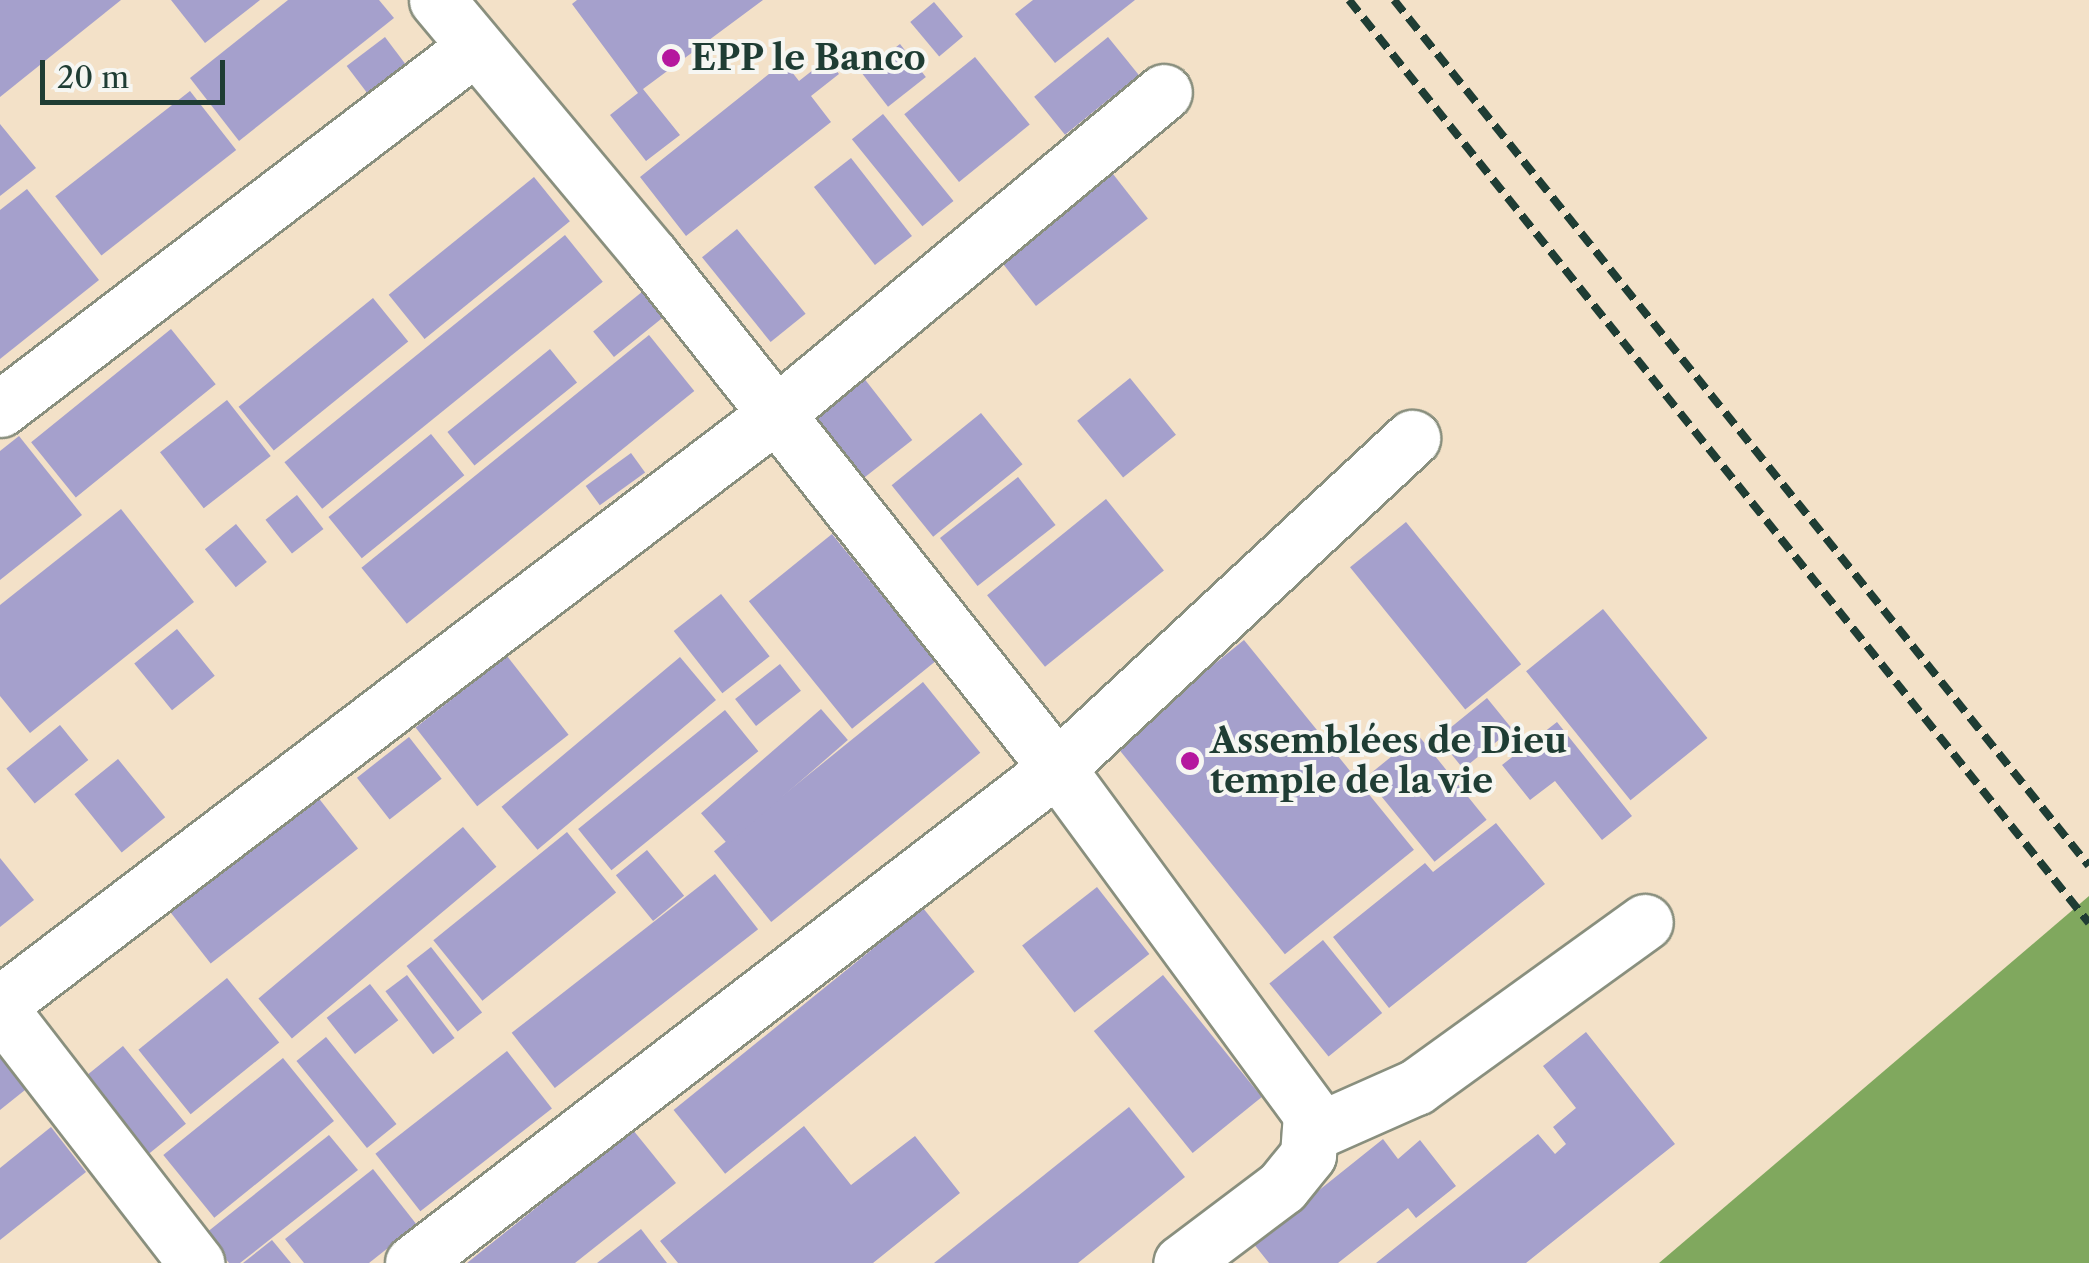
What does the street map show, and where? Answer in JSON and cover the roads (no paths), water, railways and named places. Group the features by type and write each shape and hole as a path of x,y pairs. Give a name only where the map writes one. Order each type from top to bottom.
{"street":[{"path":"438,0 776,414 1056,768 1311,1114 1308,1155 1282,1186 1181,1263"},
{"path":"0,409 475,46"},
{"path":"196,1263 0,1007 776,414 1164,92"},
{"path":"413,1263 1056,768 1412,438"},
{"path":"1312,1134 1416,1087 1645,922"}],"railway":[{"path":"1349,0 2089,923"},
{"path":"1394,0 2089,866"}],"place":[{"name":"EPP le Banco","path":"671,58"},
{"name":"Assemblées de Dieu temple de la vie","path":"1190,761"}]}
